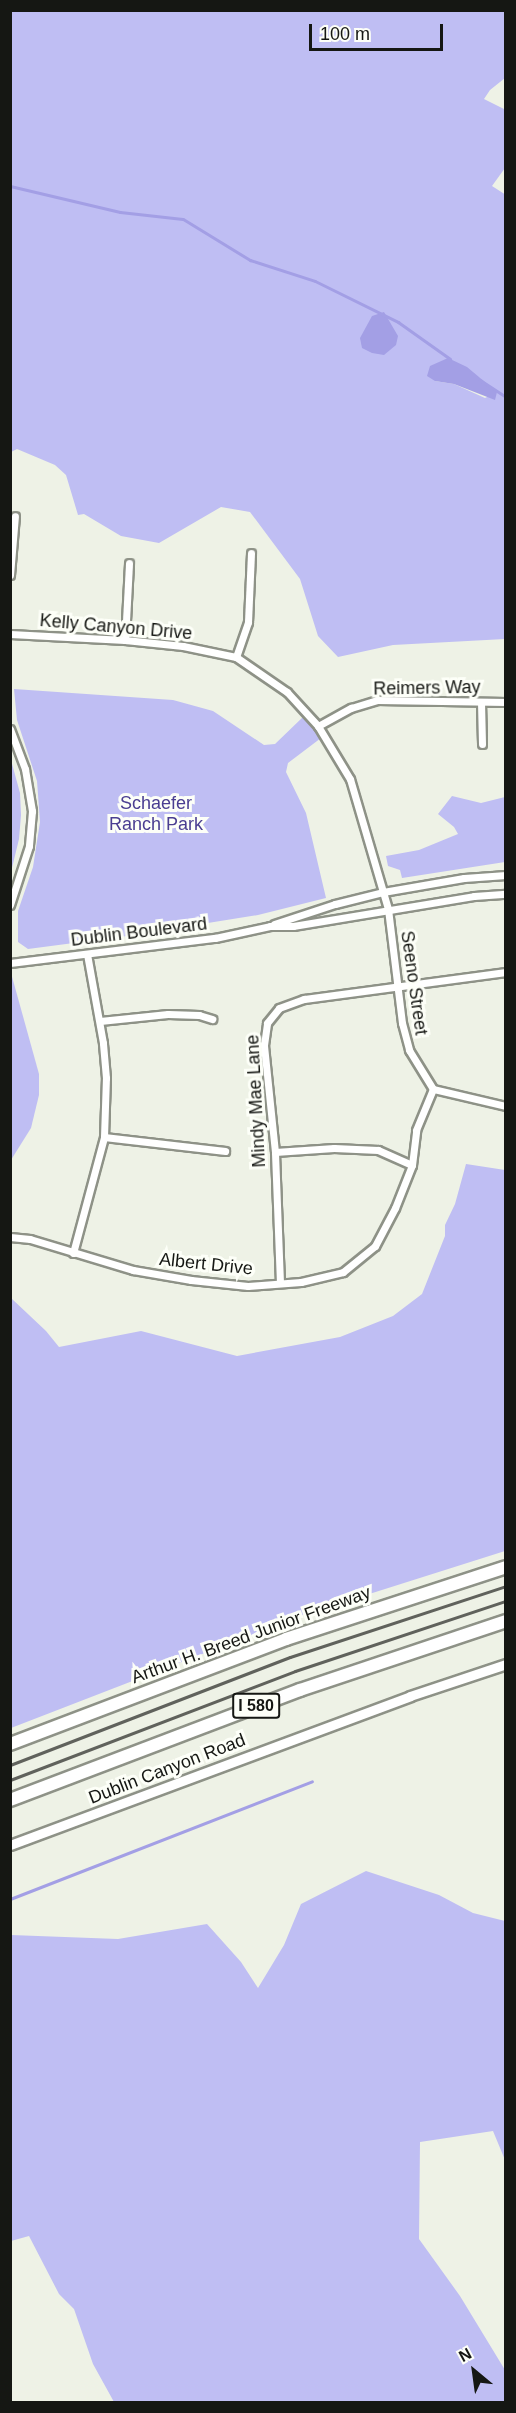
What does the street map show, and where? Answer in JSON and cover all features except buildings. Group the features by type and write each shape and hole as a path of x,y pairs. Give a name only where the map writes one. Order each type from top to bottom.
{"highway":[{"name":"Arthur H. Breed Junior Freeway","path":"10,1744 286,1639 506,1567"},
{"name":"I 580","path":"10,1800 328,1680 506,1621"}],"main road":[{"name":"Dublin Canyon Road","path":"10,1845 416,1694 506,1664"}],"street":[{"path":"10,575 15,516"},
{"path":"236,657 248,622 251,553"},
{"path":"125,640 129,563"},
{"name":"Kelly Canyon Drive","path":"10,634 125,640 183,646 236,657 287,692 318,726 350,779 388,909"},
{"name":"Reimers Way","path":"318,726 351,708 377,700 506,702"},
{"path":"481,702 482,744"},
{"path":"10,729 25,769 32,811 29,846 10,905"},
{"name":"Dublin Boulevard","path":"10,963 215,938 270,926 324,907 384,892 464,878 506,875"},
{"name":"Dublin Boulevard","path":"270,926 304,925 388,909 506,894"},
{"name":"Seeno Street","path":"388,909 402,1023 409,1050 433,1089"},
{"path":"73,1253 104,1137 106,1078 100,1021 87,954"},
{"name":"Mindy Mae Lane","path":"280,1283 275,1152 264,1045 267,1023 279,1008 304,999 506,972"},
{"path":"100,1021 168,1014 199,1014 212,1019"},
{"path":"433,1089 506,1106"},
{"name":"Albert Drive","path":"10,1238 30,1239 133,1270 191,1281 248,1286 343,1272 375,1246 395,1208 412,1165 416,1130 433,1089"},
{"path":"104,1137 225,1151"},
{"path":"275,1152 334,1148 378,1150 412,1165"}],"green space":[{"path":"11,11 505,11 505,78 490,90 484,99 506,110 505,168 492,186 506,195 505,639 393,645 338,657 318,636 300,579 250,512 221,507 159,543 121,536 84,514 78,515 66,475 55,465 17,449 11,452","holes":["477,376 497,392 485,398 454,384 435,381"]},
{"name":"Schaefer Ranch Park","path":"14,689 173,700 213,711 264,745 275,744 303,717 321,738 288,763 286,772 306,813 326,898 258,915 28,949 18,942 18,911 33,867 40,822 37,781 17,720"},
{"path":"11,760 20,793 21,815 19,839 11,872"},
{"path":"452,796 481,803 505,797 505,862 402,878 400,870 388,866 386,856 419,850 458,834 454,827 438,814"},
{"path":"11,973 39,1074 39,1095 31,1128 11,1160"},
{"path":"466,1164 505,1170 505,1551 303,1615 11,1728 11,1298 46,1331 59,1347 141,1331 237,1356 340,1337 393,1316 422,1294 445,1236 445,1225 455,1204"},
{"path":"366,1871 439,1895 473,1913 505,1921 505,2160 493,2131 420,2142 419,2239 460,2296 505,2370 505,2402 114,2402 93,2364 74,2309 59,2294 29,2236 11,2241 11,1935 118,1939 207,1924 241,1962 258,1988 284,1945 301,1904"}],"shaded area":[{"path":"384,312 398,336 396,345 384,355 362,348 360,338 372,316"},
{"path":"448,358 467,367 497,392 495,400 454,384 435,381 427,376 430,366"}],"waterway":[{"path":"10,186 120,212 183,219 250,260 315,281 398,322 450,359"},
{"path":"480,380 506,397"},
{"path":"10,1899 312,1781"}],"railway":[{"path":"10,1765 290,1657 506,1586"},
{"path":"10,1780 295,1671 506,1601"}]}
